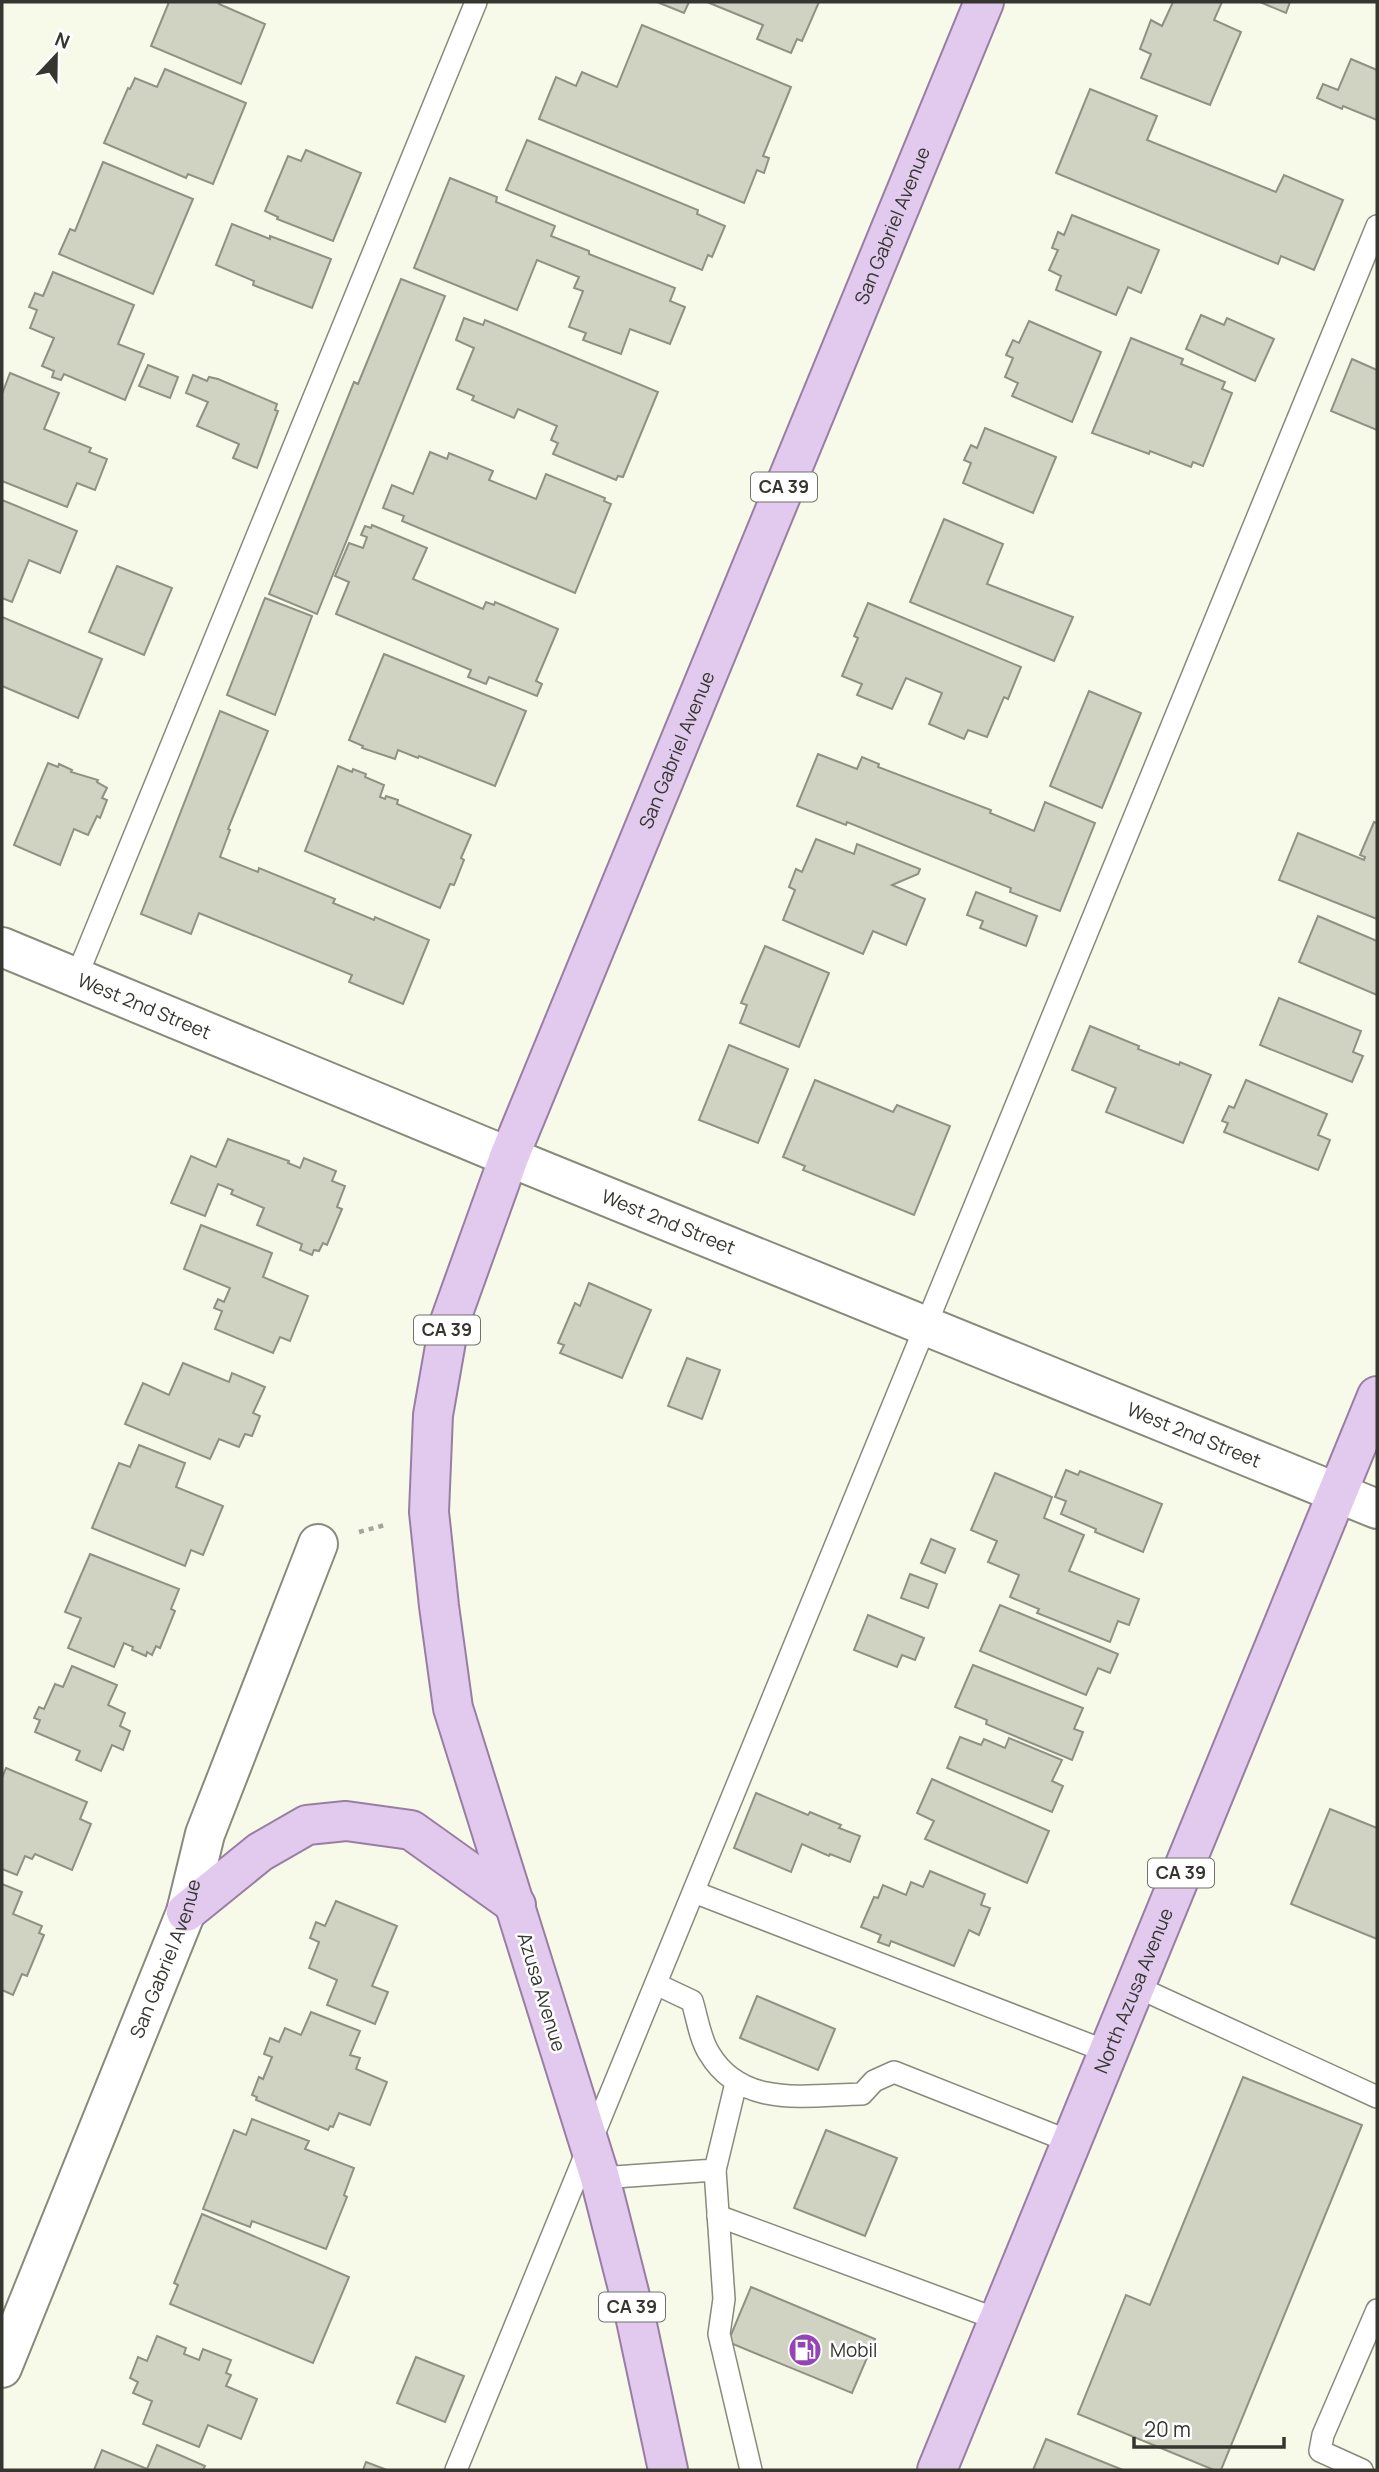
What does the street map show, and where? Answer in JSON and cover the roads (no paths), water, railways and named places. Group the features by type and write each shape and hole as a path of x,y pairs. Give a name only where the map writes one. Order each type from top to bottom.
{"main road":[{"name":"San Gabriel Avenue","path":"429,1512 433,1415 449,1324 509,1157 984,2"},
{"name":"North Azusa Avenue","path":"937,2470 1377,1396"},
{"name":"Azusa Avenue","path":"429,1512 453,1708 595,2162 636,2320 668,2470"},
{"path":"186,1912 260,1852 307,1825 346,1821 411,1830 516,1905"}],"street":[{"name":"West 2nd Street","path":"2,947 509,1157 1377,1509"},
{"name":"San Gabriel Avenue","path":"2,2368 186,1912 205,1834 318,1544"}],"lane":[{"path":"76,978 476,2"},
{"path":"456,2470 595,2162 656,1984 1377,226"},
{"path":"694,1892 1108,2052"},
{"path":"656,1984 692,2001 708,2052 736,2083 771,2096 862,2094 874,2081 894,2072 1071,2142"},
{"path":"1135,1986 1377,2097"},
{"path":"736,2083 715,2170 724,2299 719,2334 751,2470"},
{"path":"595,2162 715,2170"},
{"path":"718,2216 999,2320"},
{"path":"1362,2470 1320,2451 1323,2435 1377,2310"}],"place":[{"name":"Mobil","path":"805,2350"}]}
